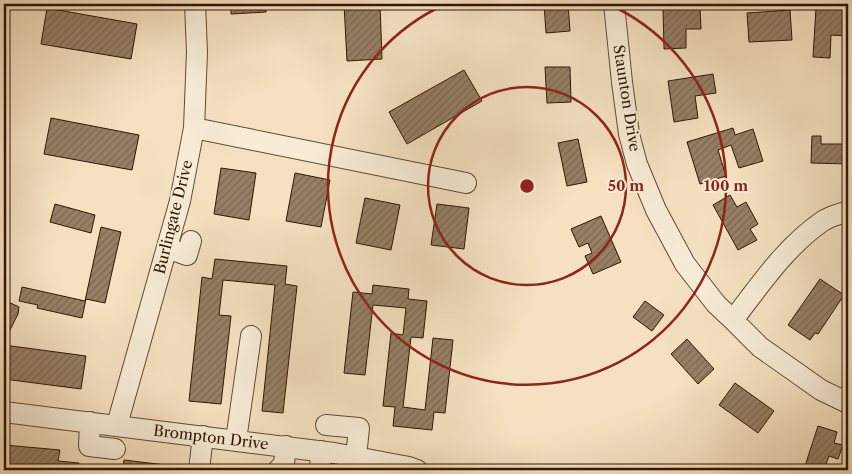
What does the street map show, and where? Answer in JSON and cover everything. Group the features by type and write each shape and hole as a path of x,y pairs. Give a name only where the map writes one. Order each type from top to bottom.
{"street":[{"name":"Burlingate Drive","path":"117,425 180,201 194,128 197,52 195,4"},
{"name":"Staunton Drive","path":"614,4 629,134 637,164 656,210 685,264 716,304 760,347 822,390 848,403"},
{"path":"194,128 466,183"},
{"path":"733,320 769,272 797,242 824,220 848,211"},
{"path":"167,248 187,252"},
{"path":"236,440 251,336"},
{"name":"Brompton Drive","path":"4,412 286,446 321,461 356,457 388,467 417,470"},
{"path":"90,422 89,446 115,450"},
{"path":"326,425 359,428 356,457"},
{"path":"199,470 204,436"},
{"path":"278,470 284,464 286,446"}],"building":[{"path":"231,4 266,4 266,12 231,14"},
{"path":"344,4 380,4 382,59 347,61"},
{"path":"544,4 568,4 570,31 546,33"},
{"path":"47,8 137,24 131,59 41,44"},
{"path":"700,8 701,29 686,29 686,48 664,49 663,9"},
{"path":"816,8 848,9 848,36 831,35 830,58 813,57"},
{"path":"790,10 792,40 749,42 747,13"},
{"path":"545,67 570,67 571,102 547,103"},
{"path":"464,70 482,101 407,144 389,112"},
{"path":"713,74 716,93 695,96 698,118 674,122 668,81"},
{"path":"51,118 139,135 132,170 44,154"},
{"path":"733,128 735,135 753,129 763,161 739,168 731,145 718,150 726,176 700,184 687,142"},
{"path":"812,136 821,136 821,144 848,144 848,164 811,163"},
{"path":"578,139 587,182 567,186 558,143"},
{"path":"221,168 256,173 249,220 214,214"},
{"path":"295,173 330,180 321,227 286,221"},
{"path":"730,195 737,207 746,202 758,224 750,229 757,240 738,250 713,205"},
{"path":"365,198 400,205 391,250 356,243"},
{"path":"55,204 95,215 91,233 50,222"},
{"path":"437,204 469,208 464,249 431,245"},
{"path":"601,216 621,262 593,274 585,256 592,253 588,243 579,247 571,229"},
{"path":"101,227 121,232 105,303 86,299 82,318 37,308 38,305 19,301 22,287 85,301"},
{"path":"215,259 287,266 285,284 297,286 283,413 262,411 275,285 223,280 219,315 231,316 221,404 189,401 202,277 212,279"},
{"path":"820,279 844,295 818,334 815,333 810,340 788,325"},
{"path":"373,285 409,289 408,299 427,301 423,338 411,337 403,407 425,410 433,338 453,340 445,413 434,412 432,430 393,426 395,407 383,406 391,333 403,335 406,308 373,305 365,375 344,373 353,292 372,294"},
{"path":"4,300 19,307 18,314 4,345"},
{"path":"645,301 664,315 652,331 633,317"},
{"path":"687,339 714,369 698,384 671,354"},
{"path":"4,345 86,356 81,389 4,379"},
{"path":"735,383 774,411 758,433 719,405"},
{"path":"818,426 837,432 834,443 843,445 838,459 829,456 824,470 804,469"},
{"path":"5,445 60,450 58,461 79,463 78,470 55,470 4,465"},
{"path":"124,460 182,467 182,470 106,470 106,467 123,469"}]}
